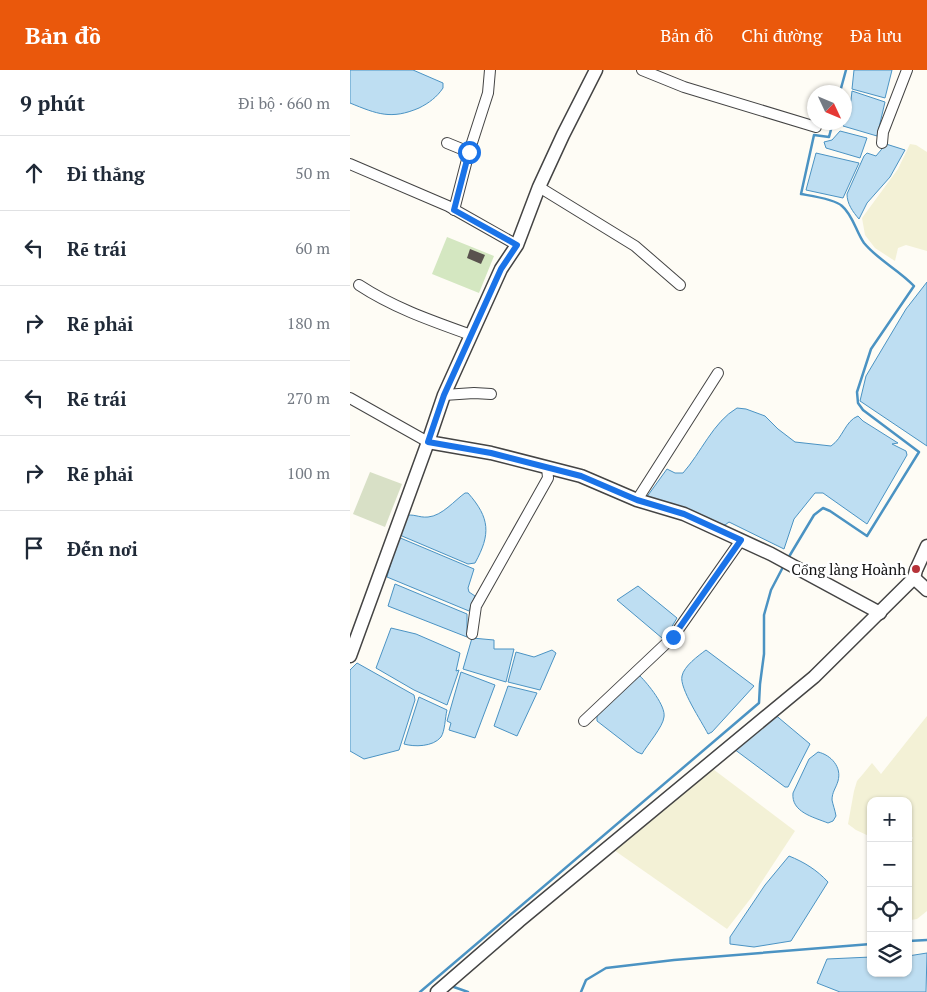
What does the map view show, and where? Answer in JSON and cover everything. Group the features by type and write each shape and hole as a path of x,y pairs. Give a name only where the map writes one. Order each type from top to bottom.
{"street":[{"path":"454,210 469,152 488,93 490,70"},
{"path":"350,656 444,395 501,269 517,245 539,187 596,70"},
{"path":"642,70 684,87 807,124"},
{"path":"882,143 883,132 906,70"},
{"path":"447,143 469,152"},
{"path":"350,164 454,210 517,245"},
{"path":"539,187 635,246 680,285"},
{"path":"359,285 376,296 417,316 471,335"},
{"path":"637,500 718,373"},
{"path":"444,395 474,392 491,394"},
{"path":"351,400 428,442 491,453 581,476 637,500 684,514 786,562 880,613"},
{"path":"472,634 476,606 548,478 547,467"},
{"path":"584,720 673,637 741,540"},
{"path":"437,992 814,677 880,613 916,572 927,546"},
{"path":"916,572 927,590"}],"shaded area":[{"path":"910,144 916,145 927,152 927,251 906,245 898,248 895,261 875,248 865,235 862,218 898,169"},
{"path":"927,716 927,911 917,919 912,920 912,797 867,797 867,835 848,824 857,781 872,763 881,774"},
{"path":"709,766 795,831 751,898 727,929 611,848"}],"green space":[{"path":"447,237 494,256 479,293 432,274"},
{"path":"370,472 402,484 385,527 353,514"}],"water":[{"path":"350,70 413,70 443,83 443,88 432,100 409,112 392,115 376,113 350,103"},
{"path":"854,70 892,70 885,98 852,89"},
{"path":"852,91 885,102 877,136 852,129"},
{"path":"840,131 867,138 860,158 826,148 824,142 832,140"},
{"path":"886,144 905,150 890,177 867,203 859,219 849,204 847,194 864,156 867,153 876,156"},
{"path":"816,153 859,163 843,198 806,190"},
{"path":"927,282 927,446 860,401 866,376 906,309"},
{"path":"737,408 746,409 765,416 795,442 831,446 850,422 858,416 898,443 892,444 906,451 907,455 867,524 823,493 815,493 794,519 784,549 729,522 725,525 720,525 646,498 667,469 675,473 683,473 714,429"},
{"path":"465,493 468,493 481,510 486,526 484,543 475,563 468,564 402,536 399,532 404,516 433,516 443,511"},
{"path":"398,537 474,569 468,588 469,592 475,596 469,611 387,577"},
{"path":"395,584 467,614 467,637 388,606"},
{"path":"638,586 677,618 662,638 617,600"},
{"path":"391,628 416,634 460,653 456,671 459,670 447,705 414,690 376,668"},
{"path":"472,638 494,640 494,649 514,649 506,682 463,669"},
{"path":"552,650 556,653 540,690 508,682 516,652 534,657"},
{"path":"706,650 754,686 712,732 708,734 687,696 682,681 685,669"},
{"path":"357,663 414,695 415,700 399,750 364,759 350,751 350,670"},
{"path":"461,672 495,685 475,738 449,730 451,723 447,721"},
{"path":"636,676 640,676 652,690 664,712 661,726 642,754 597,721 597,714"},
{"path":"508,686 537,693 517,736 494,726"},
{"path":"419,697 447,710 441,737 433,743 413,746 404,744"},
{"path":"773,713 810,744 788,787 785,787 734,749"},
{"path":"818,752 834,762 839,776 832,800 836,816 833,821 828,823 804,813 793,799 793,793 809,759"},
{"path":"789,856 810,867 828,882 791,941 754,947 730,944 730,937 765,885"},
{"path":"927,953 926,992 840,992 817,983 827,959 867,957 867,977 912,977 912,955"}],"building":[{"path":"470,249 485,255 481,264 467,258"}],"waterway":[{"path":"842,85 846,70"},
{"path":"787,560 814,515 823,508 867,536 919,452 863,410 858,403 857,392 871,349 914,286 864,243 849,214 842,206 829,200 801,194 814,135 829,137 831,130"},
{"path":"420,992 759,703 764,654 764,615 771,590 783,567"},
{"path":"912,941 927,940"},
{"path":"581,992 586,980 606,968 674,960 867,944"},
{"path":"451,986 468,992"}],"place":[{"name":"Cổng làng Hoành","path":"916,569"}],"route":[{"path":"469,152 454,210 517,245 501,269 444,395 428,442 491,453 581,476 637,500 684,514 741,540 673,637"}]}
